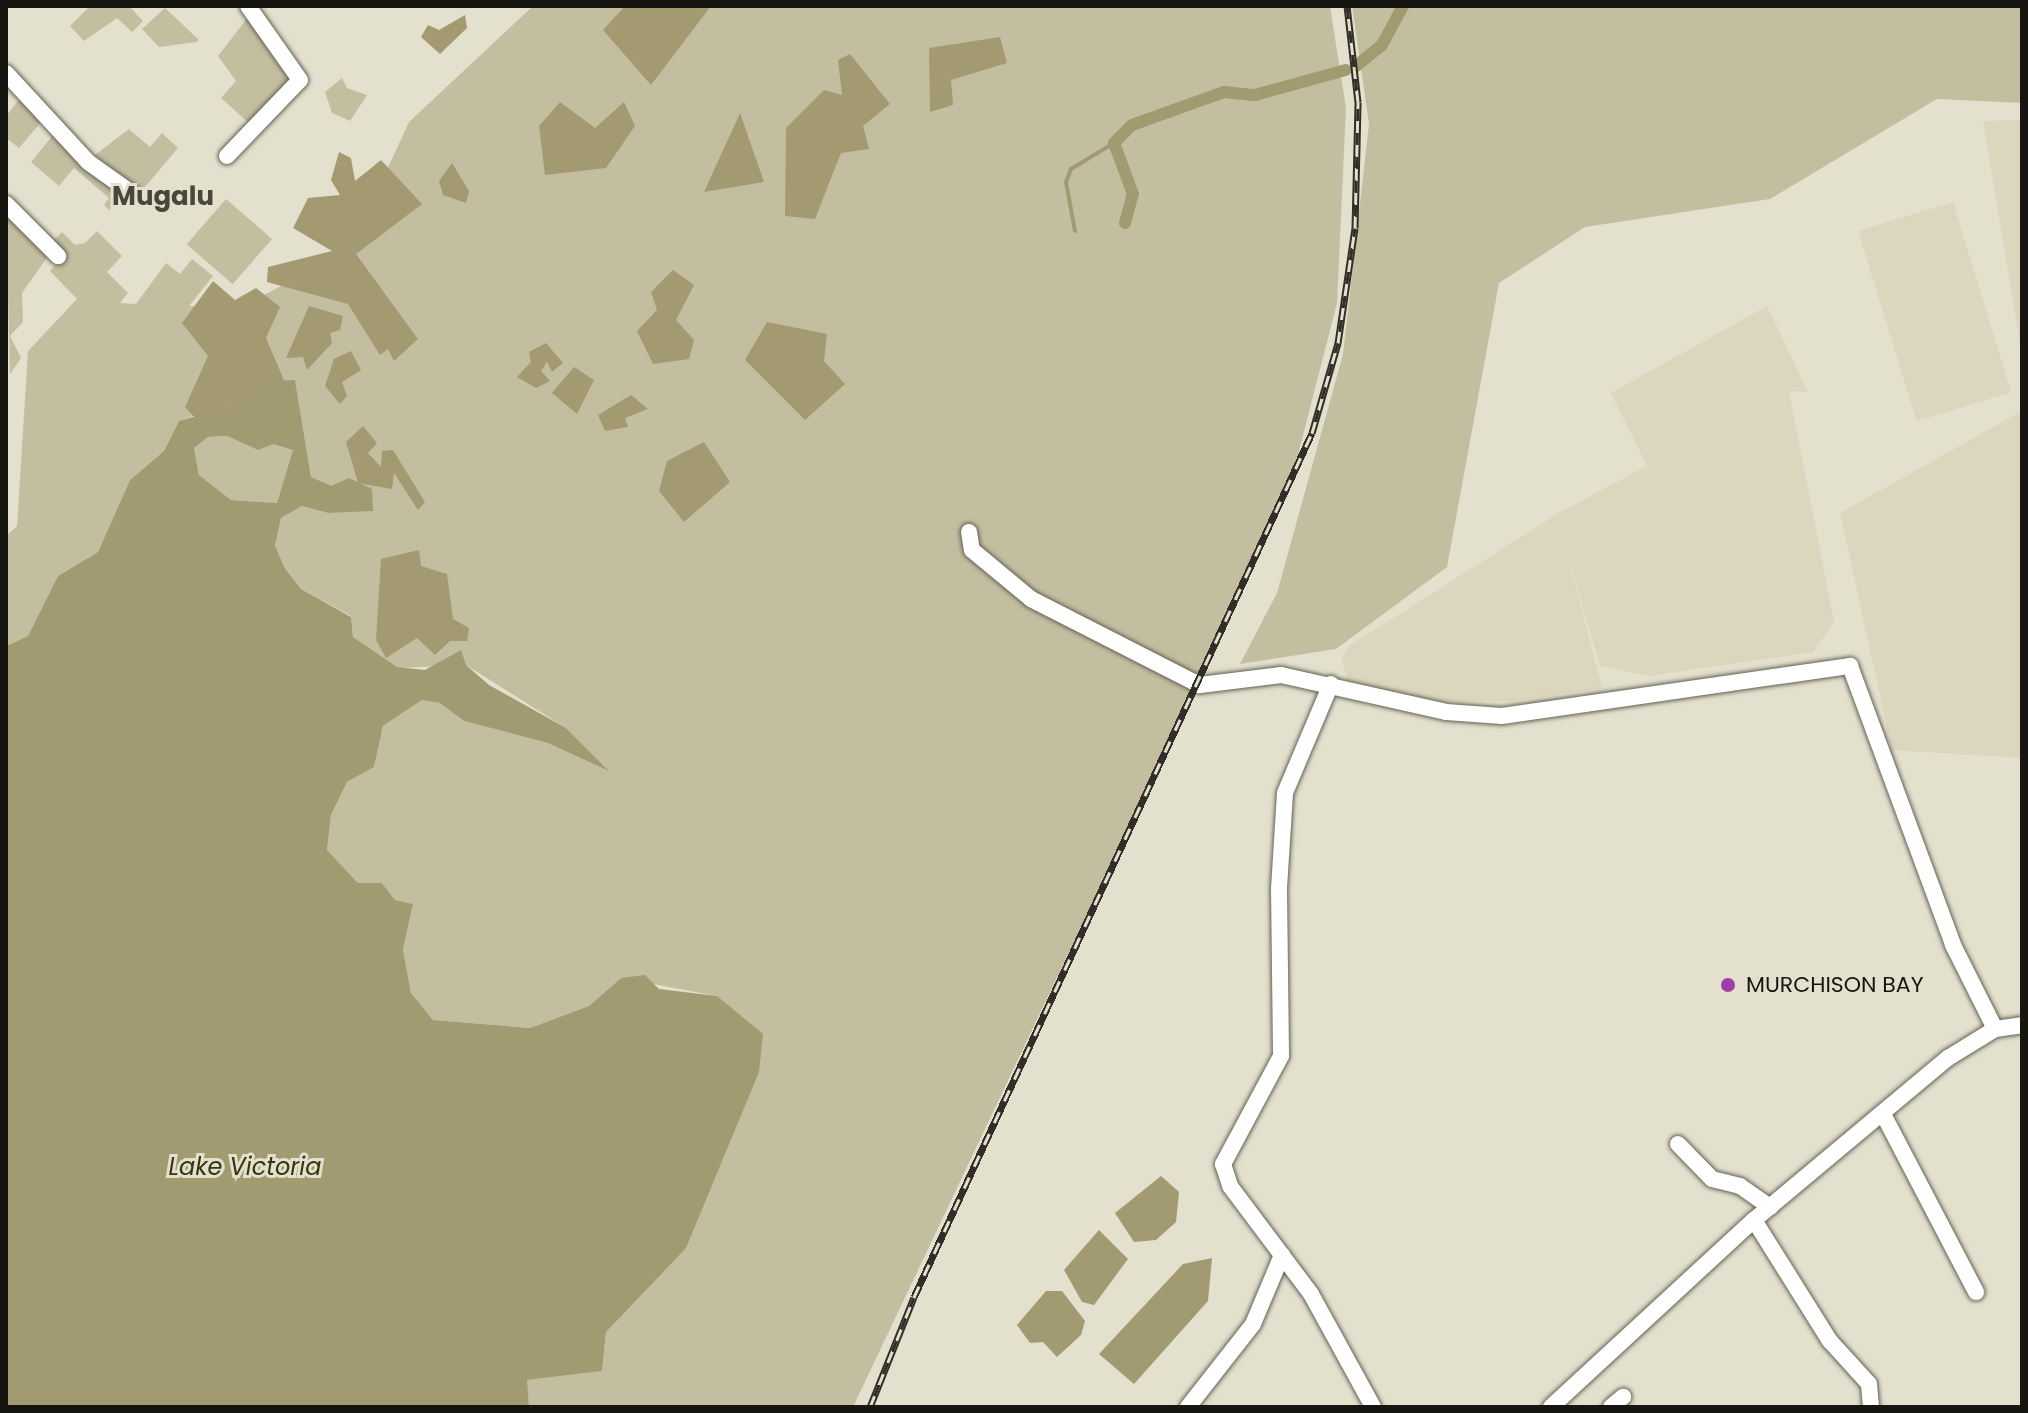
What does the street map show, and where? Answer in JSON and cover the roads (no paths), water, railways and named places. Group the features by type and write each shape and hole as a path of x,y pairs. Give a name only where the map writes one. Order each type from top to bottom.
{"street":[{"path":"227,156 300,80 248,6"},
{"path":"6,73 88,162 133,194"},
{"path":"6,204 58,256"},
{"path":"969,532 972,550 1031,599 1200,685 1281,675 1446,712 1502,716 1850,666 1948,932 1995,1029"},
{"path":"1331,684 1285,793 1279,889 1281,1056 1223,1164 1230,1186 1282,1255 1373,1407"},
{"path":"1551,1407 1754,1220 1948,1058 1995,1029 2022,1025"},
{"path":"1883,1114 1976,1292"},
{"path":"1678,1144 1712,1179 1740,1186 1770,1207"},
{"path":"1754,1220 1830,1341 1869,1384 1871,1407"},
{"path":"1188,1407 1253,1324 1282,1255"}],"water":[{"name":"Lake Victoria","path":"295,380 311,477 331,486 349,478 372,489 373,511 328,513 302,506 281,518 275,546 285,569 301,589 351,617 353,637 397,667 425,670 461,650 466,665 489,685 566,728 609,771 548,743 464,721 440,703 422,700 383,726 374,767 347,782 331,815 327,850 358,883 382,883 395,900 413,904 403,949 411,993 433,1020 530,1028 589,1006 621,978 645,975 659,989 717,996 763,1034 759,1072 686,1248 606,1332 602,1371 527,1380 529,1407 6,1407 6,646 28,636 58,576 98,552 130,480 164,451 179,421 235,405 258,382","holes":["227,436 258,450 274,444 293,450 277,503 231,500 199,475 194,448 208,437"]},
{"path":"1161,1176 1179,1192 1176,1222 1156,1240 1134,1242 1115,1213"},
{"path":"1099,1230 1128,1259 1094,1305 1082,1302 1064,1270"},
{"path":"1212,1258 1208,1301 1134,1384 1099,1354 1183,1264"},
{"path":"1046,1291 1062,1291 1085,1321 1081,1335 1057,1357 1043,1342 1030,1343 1017,1325"}],"waterway":[{"path":"1356,66 1382,45 1403,6"},
{"path":"1125,223 1133,194 1114,143 1132,125 1224,92 1255,95 1346,70"},
{"path":"1075,231 1066,182 1071,169 1114,143"}],"railway":[{"path":"870,1407 914,1297 1312,433 1338,343 1355,228 1358,102 1347,6"}],"place":[{"name":"MURCHISON BAY","path":"1728,985"}],"district":[{"name":"Mugalu","path":"163,197"}]}
